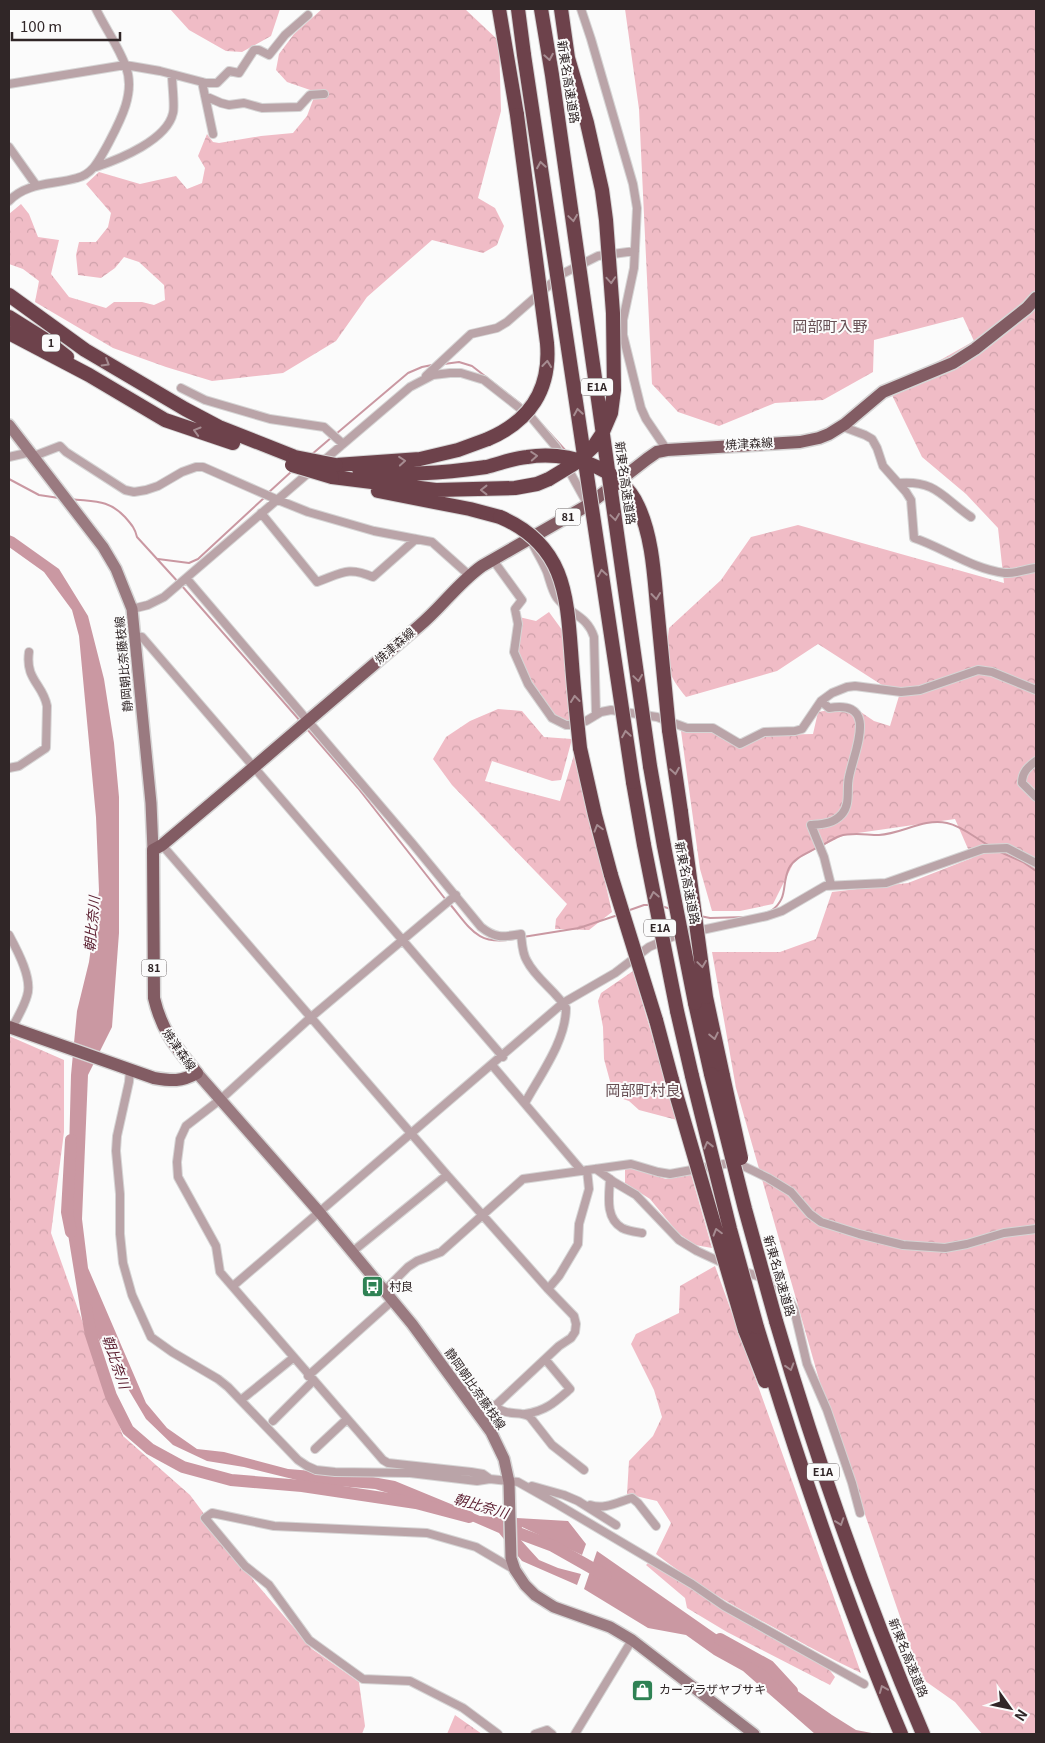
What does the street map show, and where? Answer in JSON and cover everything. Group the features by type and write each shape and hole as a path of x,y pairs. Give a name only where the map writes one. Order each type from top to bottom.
{"highway":[{"path":"334,471 420,459 458,450 488,439 519,421 533,406 543,384 548,361 547,343 517,115 499,9"},
{"name":"E1A","path":"518,9 633,782 677,1011 728,1220 751,1328 852,1613 901,1734"},
{"name":"新東名高速道路","path":"541,9 650,766 664,846 717,1075 744,1210 820,1464 877,1622 923,1734"},
{"path":"9,333 89,375 166,420 294,461 334,471 436,490 515,488 537,484 549,479 577,462 594,446 602,434 610,413 614,390 613,313 604,205 587,123 568,58 562,9"},
{"path":"9,295 85,350"},
{"path":"9,307 154,392 219,427 294,461"},
{"name":"1","path":"9,317 44,339 89,375"},
{"path":"334,471 422,474 486,467 524,457 551,456 570,458 604,472 631,494 642,516 648,536 654,578 669,730 682,812 700,1000"},
{"path":"334,471 377,491 470,509 500,517 530,533 546,550 562,583 568,615 580,748 595,816 672,1080 751,1328"}],"main road":[{"name":"焼津森線","path":"10,1028 154,1078 186,1080 197,1072 169,1039 157,1013 154,998 157,847 254,768 423,623 470,575 588,505 657,452 800,442 819,438 842,426 883,392 953,364 1027,308 1036,298"},
{"name":"静岡朝比奈藤枝線","path":"9,425 110,557 132,609 157,847"},
{"name":"静岡朝比奈藤枝線","path":"197,1072 320,1213 384,1291 460,1389 490,1432 504,1459 512,1486 511,1558 515,1570 524,1585 535,1595 554,1606 610,1627 632,1640 754,1734"}],"street":[{"path":"96,9 125,65 128,89 124,114 96,167"},
{"path":"581,9 633,184 637,208 634,268 623,320 623,335 641,408 646,419 667,450"},
{"path":"9,84 125,65 160,71 202,82 217,83 230,71 239,73 254,50 259,50 269,55 286,35 308,15"},
{"path":"9,200 36,185 78,178 96,167 119,159 162,133 174,112 171,90 172,75"},
{"path":"202,82 213,134"},
{"path":"205,96 229,105 244,103 262,108 299,107 310,95 324,94"},
{"path":"9,147 36,185"},
{"path":"423,379 471,334 497,328 508,322 562,274 598,256 634,252"},
{"path":"132,609 148,605 164,597 410,387 433,375 461,373 484,380 531,417 556,447 588,505"},
{"path":"181,388 205,400 270,419 324,427 343,444"},
{"path":"842,426 872,439 883,466 899,483 911,500 914,538 932,544 969,563 1006,573 1036,568"},
{"path":"9,457 32,454 60,446 66,452 126,490 134,492 158,486 182,472 196,467 203,467 278,500 342,522 374,531 435,543 470,575"},
{"path":"899,483 917,483 935,489 946,496 955,506 971,516"},
{"path":"262,514 317,582 352,570 361,571 374,577 416,539"},
{"path":"530,539 546,570 555,596 564,606 584,619 591,627 594,637 596,715"},
{"path":"493,560 522,600 515,608 518,624 514,652 528,684 552,718 566,724 574,725 586,721 601,712 611,710 657,717 687,728 713,728 740,744 764,732 802,729 821,701 832,693 847,687 855,686 901,692 920,690 978,670 992,672 1036,690"},
{"path":"187,579 456,895 481,927 494,936 502,937 521,934 522,947 530,967 566,1008 566,1022 560,1039 524,1104"},
{"path":"134,636 142,638 503,1057"},
{"path":"9,768 19,766 46,748 47,706 31,676 27,663 29,652"},
{"path":"821,701 829,708 847,706 853,710 861,727 848,779 847,807 833,822 811,825 824,857 832,885"},
{"path":"1036,761 1027,769 1022,777 1022,783 1036,797"},
{"path":"157,847 483,1216 574,1316 575,1332 571,1338 545,1358 495,1406"},
{"path":"233,1286 503,1057 563,1003 615,973 649,947 674,936 782,911 825,886 886,883 983,848 1007,848 1036,863"},
{"path":"456,895 310,1018 221,1099 186,1126 181,1134 177,1162 178,1177 216,1246 220,1272 382,1460 388,1463 483,1474 490,1479 557,1504 692,1584 724,1606 864,1684"},
{"path":"9,936 19,954 29,987 28,995 10,1028"},
{"path":"492,1065 524,1104 584,1170 589,1189 579,1224 578,1244 559,1276 548,1289"},
{"path":"126,1069 129,1082 117,1136 116,1151 120,1194 120,1234 123,1263 132,1295 151,1337 172,1352 218,1379 241,1400 298,1460 316,1470 410,1473 478,1482 490,1479"},
{"path":"384,1291 408,1267 417,1261 441,1252 523,1179 631,1164 670,1174 735,1162 791,1192 810,1214 821,1222 903,1245 945,1248 967,1244 1004,1233 1036,1229"},
{"path":"596,1169 610,1180 636,1195 672,1234 691,1248 784,1290 794,1309 807,1364 827,1410 860,1513"},
{"path":"352,1252 447,1175"},
{"path":"610,1180 610,1214 615,1223 623,1229 642,1234"},
{"path":"273,1421 311,1378 392,1301"},
{"path":"241,1400 293,1358"},
{"path":"460,1389 474,1392 504,1412 526,1414 538,1412 549,1407 570,1389 545,1358"},
{"path":"526,1414 552,1445 584,1470"},
{"path":"315,1449 346,1420"},
{"path":"512,1486 564,1495 596,1508 632,1498 656,1526"},
{"path":"578,1501 616,1525"},
{"path":"498,1734 463,1708 410,1681 363,1679 309,1640 269,1585 245,1566 205,1518 212,1513 274,1526 427,1533 476,1548 515,1570"},
{"path":"576,1734 632,1640"},
{"path":"535,1734 547,1730 552,1734"}],"green space":[{"path":"170,9 280,9 271,36 242,52 226,51 189,30"},
{"path":"322,9 465,9 499,41 501,111 478,198 495,208 504,226 497,245 483,253 432,240 367,297 336,341 283,373 212,381 113,348 35,302 39,281 23,269 9,264 9,214 21,204 29,214 38,237 59,240 51,274 69,297 106,308 114,302 142,302 154,305 165,300 164,285 139,262 124,257 115,268 101,278 78,275 76,255 79,242 96,242 108,227 111,213 86,184 99,172 140,184 176,176 187,189 202,183 205,168 198,156 207,134 213,142 219,143 293,133 307,116 316,92 287,82 276,70 279,54 294,34"},
{"path":"625,9 1036,9 1036,1734 982,1734 955,1702 921,1678 820,1383 736,1088 712,952 780,952 816,939 832,892 908,883 972,858 955,819 844,835 795,860 773,904 740,911 712,911 700,869 681,731 711,731 738,747 770,735 813,734 818,712 852,706 874,721 890,726 899,696 818,644 777,671 686,697 670,672 667,658 669,628 721,580 751,537 798,525 1004,583 998,528 966,494 922,457 889,389 974,341 963,317 874,340 873,372 823,400 775,403 719,426 678,412 652,384 639,109"},
{"path":"549,612 565,634 573,723 552,714 529,681 515,646 519,617 536,621"},
{"path":"498,709 522,711 544,737 572,739 561,780 552,781 492,761 485,781 560,801 575,752 612,912 589,930 555,929 556,919 567,904 452,785 433,759 446,737 470,721"},
{"path":"633,971 677,1120 639,1110 629,1101 614,1096 604,1059 603,1027 598,1001 601,993"},
{"path":"9,1036 64,1060 64,1132 51,1233 123,1436 190,1495 255,1582 312,1649 359,1682 365,1726 362,1734 9,1734"},
{"path":"625,1168 666,1179 691,1174 712,1248 695,1245 678,1233 650,1199 625,1183"},
{"path":"715,1266 861,1673 728,1602 684,1575 656,1554 671,1523 657,1501 627,1494 629,1461 653,1436 662,1417 654,1390 631,1344 636,1334 679,1313 680,1286"},
{"path":"649,1562 727,1611 828,1668 835,1677 830,1685 727,1632 687,1608 685,1598 646,1565"},
{"path":"455,1715 482,1734 447,1734"}],"water":[{"path":"9,535 59,569 88,616 104,679 114,743 119,797 119,933 112,1027 88,1075 82,1219 88,1268 146,1403 167,1428 197,1449 224,1452 288,1469 362,1475 395,1481 480,1516 568,1521 586,1544 582,1555 522,1527 519,1538 539,1560 558,1568 581,1574 577,1585 522,1561 499,1533 453,1513 375,1489 313,1484 244,1467 207,1461 173,1445 146,1419 80,1308 67,1228 71,1075 77,1011 89,962 99,891 96,817 79,636 72,610 44,572 9,547"},
{"path":"597,1551 832,1715 856,1730 877,1734 815,1734 743,1671 714,1655 686,1635 648,1628 584,1589"}],"waterway":[{"path":"444,364 459,362 472,366 521,404"},
{"path":"336,434 408,373 432,365"},
{"path":"537,419 566,451"},
{"path":"311,455 332,437"},
{"path":"268,493 292,471"},
{"path":"9,479 39,495 59,498"},
{"path":"158,559 189,563 198,559 265,497"},
{"path":"71,499 100,502 119,511 132,526 137,537 179,583"},
{"path":"182,586 301,722"},
{"path":"307,729 358,788 446,900"},
{"path":"823,845 845,835 888,834 921,824 938,822 958,827 988,845"},
{"path":"771,911 780,901 789,868 798,858 818,847"},
{"path":"998,851 1023,862 1036,871"},
{"path":"449,903 469,928 483,938 501,941 514,939"},
{"path":"627,911 644,905 651,905"},
{"path":"661,906 671,909"},
{"path":"523,937 579,928 618,915"},
{"path":"700,916 710,918 747,917"},
{"name":"朝比奈川","path":"71,1140 67,1212 71,1232"},
{"name":"朝比奈川","path":"86,1308 91,1335 111,1396 128,1430 150,1449 183,1467 231,1480 302,1486 416,1503 469,1517"},
{"name":"朝比奈川","path":"505,1528 553,1546 606,1576"},
{"name":"朝比奈川","path":"720,1639 769,1666 792,1691"}],"place":[{"name":"村良","path":"373,1287"},
{"name":"カープラザヤブサキ","path":"643,1690"}],"district":[{"name":"岡部町入野","path":"830,327"},
{"name":"岡部町村良","path":"643,1091"}]}
